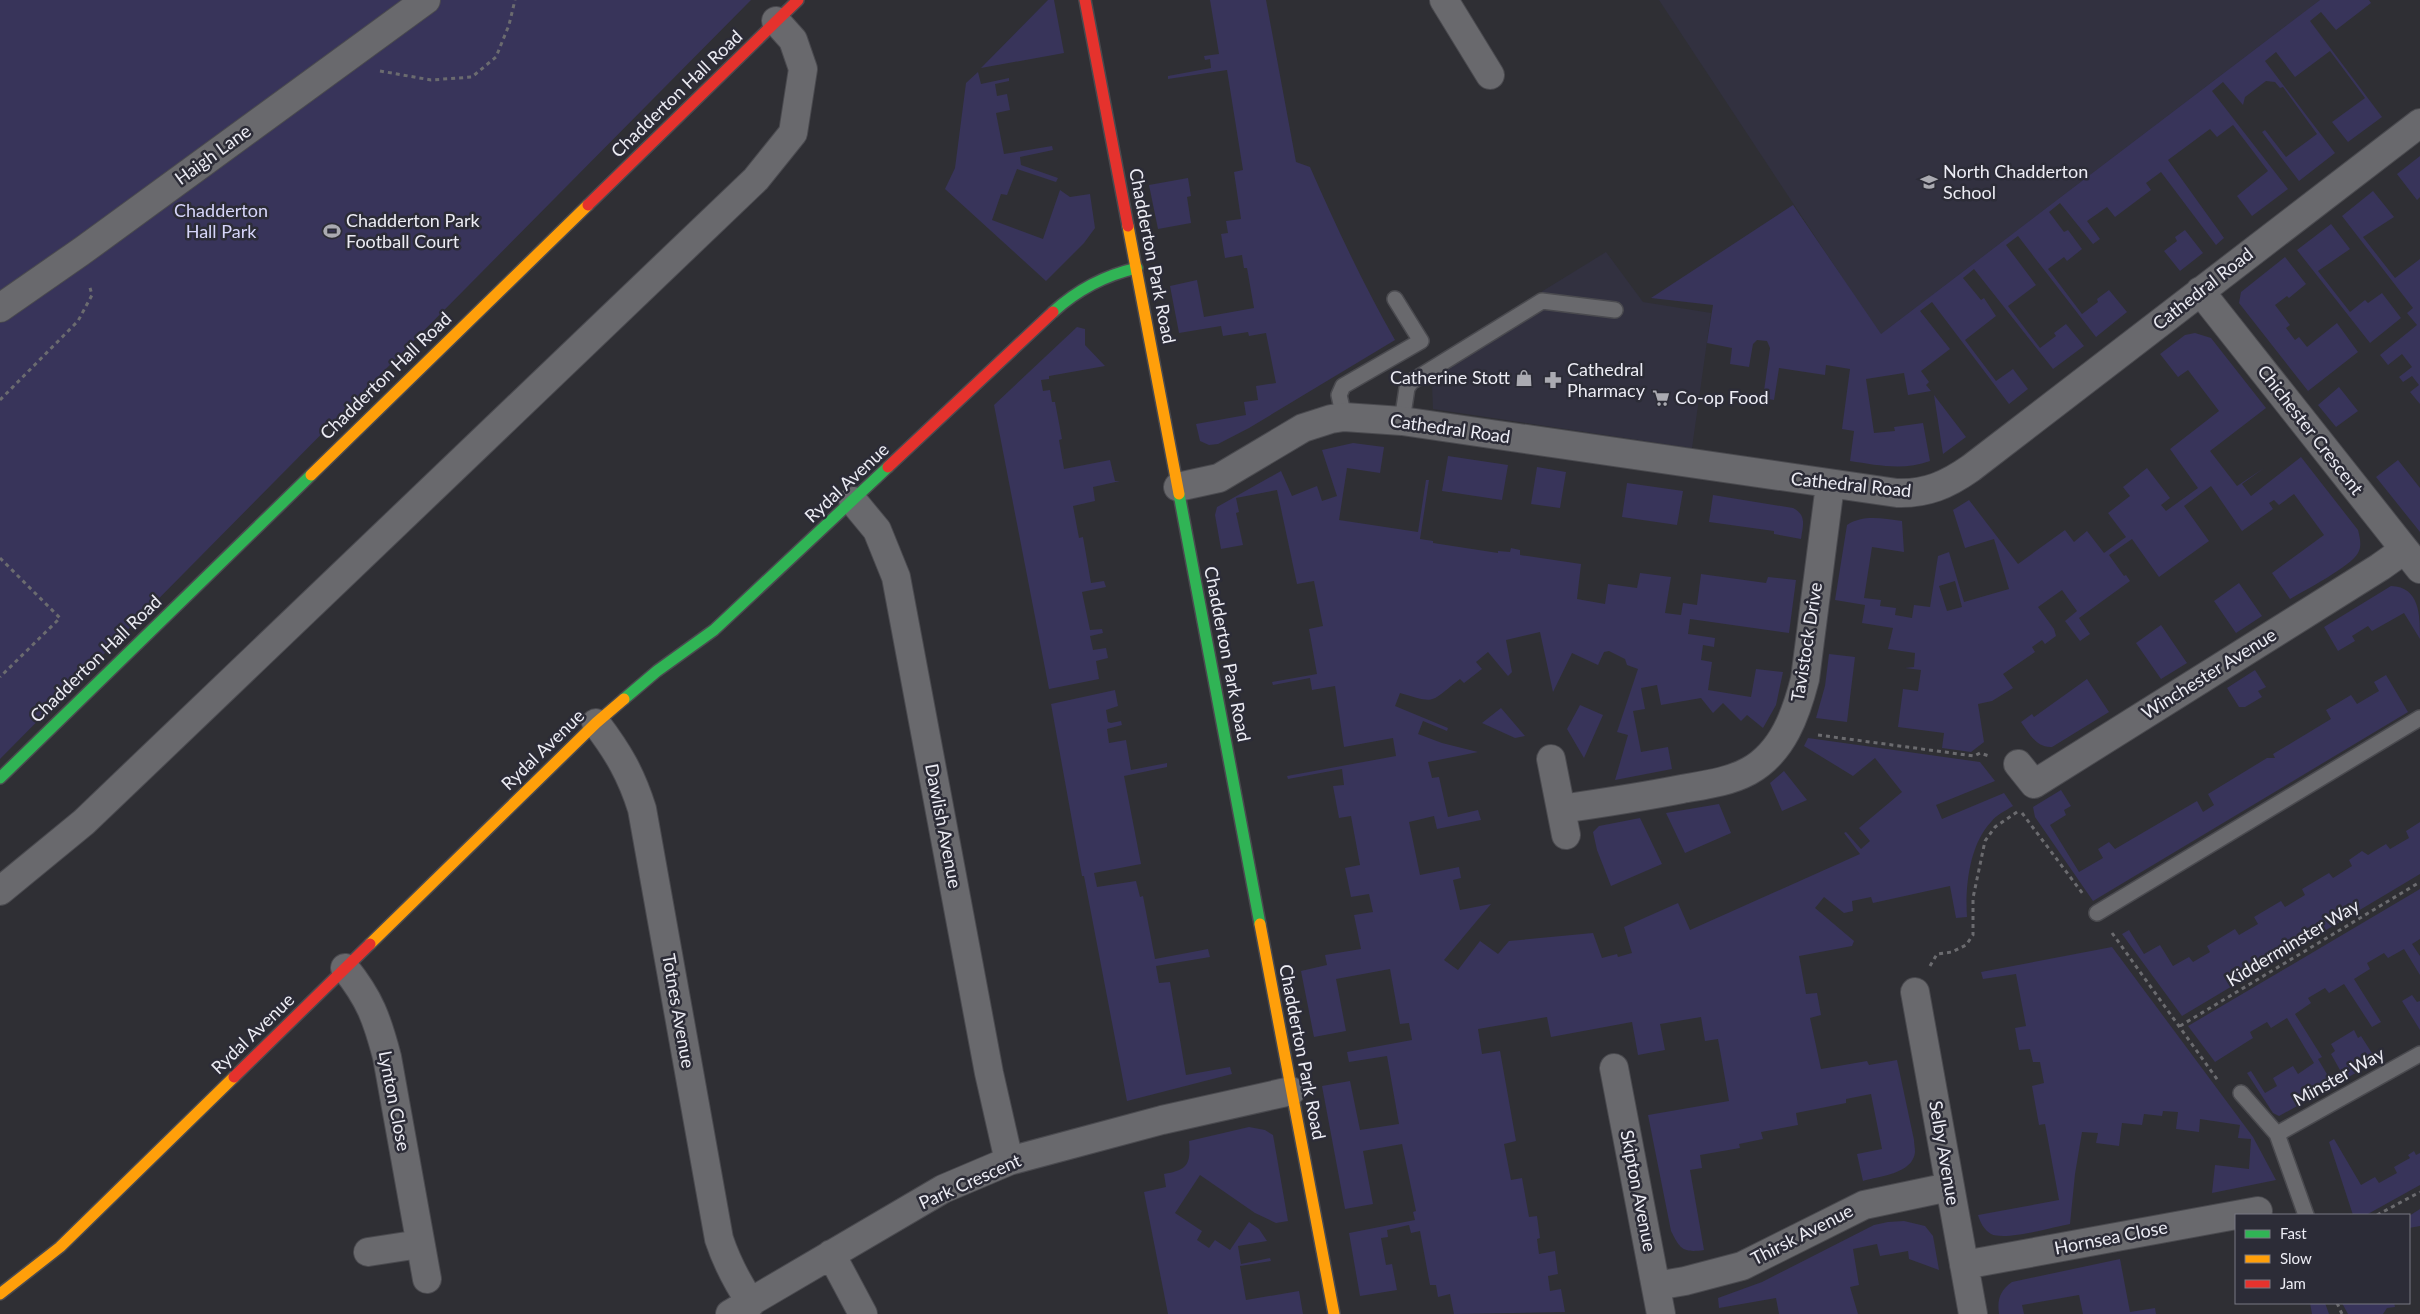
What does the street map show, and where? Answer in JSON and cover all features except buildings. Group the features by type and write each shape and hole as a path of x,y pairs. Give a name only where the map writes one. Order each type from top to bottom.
{"street":[{"name":"Haigh Lane","path":"0,308 82,252 426,0"},
{"name":"Chadderton Hall Road","path":"0,778 798,0"},
{"name":"Chadderton Park Road","path":"1085,0 1334,1314"},
{"path":"1444,0 1490,74"},
{"path":"0,891 84,822 756,179 793,133 803,68 793,40 776,21"},
{"name":"Cathedral Road","path":"1178,487 1219,478 1302,428 1344,417 1402,421 1830,485 1913,494 1930,490 1948,483 1971,468 2420,122"},
{"name":"Rydal Avenue","path":"0,1294 60,1247 596,722 657,671 714,630 1064,302 1092,284 1122,271 1137,268"},
{"name":"Chichester Crescent","path":"2200,291 2412,559"},
{"name":"Tavistock Drive","path":"1561,809 1721,782 1749,771 1772,751 1788,731 1798,707 1805,679 1830,485"},
{"name":"Dawlish Avenue","path":"853,501 877,530 896,577 987,1063 1010,1161"},
{"name":"Winchester Avenue","path":"2018,764 2034,784 2372,573 2412,559"},
{"name":"Totnes Avenue","path":"596,722 621,756 634,782 642,809 719,1239 741,1308"},
{"path":"1551,759 1566,835"},
{"name":"Lynton Close","path":"345,968 369,1001 379,1026 387,1057 427,1280"},
{"name":"Selby Avenue","path":"1915,992 1973,1314"},
{"name":"Skipton Avenue","path":"1614,1068 1661,1314"},
{"name":"Park Crescent","path":"741,1308 943,1189 1010,1161 1162,1120 1291,1091"},
{"name":"Thirsk Avenue","path":"1656,1286 1685,1281 1742,1266 1864,1204 1949,1187"},
{"name":"Hornsea Close","path":"2242,1214 2258,1211"},
{"name":"Hornsea Close","path":"1964,1266 2235,1215"},
{"path":"368,1252 420,1244"},
{"path":"831,1254 863,1314"}],"lane":[{"path":"1344,417 1340,395 1343,386 1420,341 1395,299"},
{"path":"1402,421 1407,388 1411,382 1542,301 1614,310"},
{"path":"2097,913 2420,718"},
{"name":"Minster Way","path":"2277,1134 2420,1054"},
{"path":"2241,1093 2277,1134 2306,1214"}],"path":[{"path":"359,49 381,72 431,80 472,76 496,57 509,25 515,0"},
{"path":"0,400 78,321 92,296 82,252"},
{"path":"0,558 60,618 0,677"},
{"path":"1788,731 1974,756 1980,753"},
{"path":"1937,954 1952,952 1966,946 1973,934 1972,898 1986,841 1995,827 2020,810 2180,1026 2220,1084"},
{"name":"Kidderminster Way","path":"2180,1026 2420,882"},
{"path":"2379,1214 2420,1192"}],"shaded area":[{"name":"North Chadderton School","path":"1659,0 2320,0 1880,335"},
{"path":"1606,252 1643,302 1711,313 1692,448 1433,409 1431,360"}],"green space":[{"name":"Chadderton Hall Park","path":"0,0 751,0 0,759"},
{"path":"1048,0 1054,0 1064,53 981,68"},
{"path":"1210,0 1266,0 1296,162 1310,167 1350,255 1395,340 1249,428 1218,444 1209,445 1200,441 1196,424 1246,415 1244,402 1258,400 1256,386 1276,383 1266,333 1249,336 1248,332 1223,336 1221,326 1179,333 1170,286 1197,280 1204,317 1254,308 1247,268 1244,268 1242,255 1225,258 1221,234 1228,233 1226,221 1241,219 1234,172 1243,170 1227,70 1168,79 1168,76 1211,68 1210,59 1205,60 1204,56 1219,54"},
{"path":"2320,0 2369,0 2371,3 2336,30 2321,12 2310,21 2382,117 2348,142 2332,122 2365,98 2330,51 2295,77 2276,52 2265,61 2335,153 2299,181 2262,132 2265,130 2286,157 2317,134 2283,87 2280,88 2275,82 2266,81 2245,97 2243,105 2223,82 2212,91 2288,189 2252,216 2237,196 2268,171 2233,125 2217,137 2210,129 2168,160 2224,238 2216,245 2161,172 2146,183 2151,190 2115,217 2107,207 2087,221 2100,239 2093,244 2060,203 2049,212 2064,232 2068,230 2082,249 2067,261 2064,257 2048,269 2082,314 2098,302 2097,299 2109,290 2127,312 2096,337 2018,236 2006,245 2036,285 2008,306 2040,348 2056,336 2054,333 2066,324 2084,346 2053,369 1974,269 1963,278 1981,300 1984,298 1996,316 1965,340 1996,381 2013,369 2028,389 2009,404 1932,302 1920,311 1950,349 1921,371 1929,382 1926,385 1931,391 1908,395 1904,373 1866,379 1874,433 1895,431 1894,427 1923,423 1930,461 1910,466 1900,466 1850,461 1854,431 1842,429 1850,369 1826,365 1825,375 1779,368 1774,400 1763,398 1770,348 1767,341 1757,340 1753,344 1749,367 1730,364 1732,348 1707,343 1713,305 1651,298 1793,205 1881,334"},
{"path":"978,72 981,84 1009,78 1009,81 995,84 997,96 1007,94 1010,110 996,113 1004,154 1052,146 1053,150 1020,157 1021,165 1058,178 1056,182 1017,169 1007,195 1001,194 992,220 1043,239 1060,190 1070,197 1090,194 1095,228 1084,243 1046,281 945,189 955,168 966,83"},
{"path":"2420,156 2420,197 2417,200 2397,174"},
{"path":"1188,178 1191,196 1187,197 1191,223 1158,229 1149,185"},
{"path":"2373,191 2394,217 2363,237 2395,278 2420,259 2420,404 2410,392 2419,385 2412,376 2403,382 2399,377 2412,367 2402,354 2388,365 2380,355 2417,325 2407,313 2413,308 2342,216"},
{"path":"2331,224 2350,249 2318,271 2350,312 2365,300 2368,303 2382,293 2401,318 2370,343 2297,250"},
{"path":"2185,230 2203,253 2180,271 2164,251 2177,241 2175,237"},
{"path":"2285,257 2306,284 2289,298 2287,296 2275,305 2290,325 2286,328 2295,340 2299,337 2307,347 2337,323 2358,352 2308,391 2239,303 2241,292"},
{"path":"1077,327 1085,329 1085,345 1105,366 1049,376 1049,379 1041,380 1043,391 1050,390 1052,402 1055,402 1062,439 1059,440 1064,469 1110,460 1115,481 1120,481 1093,487 1095,501 1073,506 1079,538 1083,537 1091,583 1104,581 1106,587 1082,592 1090,630 1102,629 1103,633 1090,636 1093,650 1106,648 1108,658 1096,661 1099,679 1049,689 994,405"},
{"path":"2195,333 2211,338 2266,408 2210,451 2237,486 2264,468 2242,484 2251,496 2301,457 2358,530 2360,545 2358,553 2346,565 2290,599 2272,573 2324,535 2294,494 2279,505 2274,500 2269,503 2273,509 2242,531 2211,486 2184,506 2209,541 2159,577 2132,539 2109,555 2124,576 2126,575 2130,581 2079,618 2090,634 2080,641 2065,621 2077,611 2062,590 2038,607 2054,629 2056,636 2045,644 2042,640 2032,647 2035,652 2003,674 2013,688 1992,701 1978,704 1984,742 1971,752 1942,748 1944,733 1898,727 1903,689 1918,691 1921,670 1905,668 1914,667 1915,653 1888,649 1893,628 1862,623 1865,605 1835,600 1847,525 1867,518 1902,521 1904,552 1872,547 1864,598 1881,600 1880,606 1896,608 1895,615 1912,618 1914,605 1930,607 1938,556 1949,552 1964,602 2009,589 1994,539 1965,548 1953,510 1969,500 2018,564 2065,530 2074,542 2087,531 2104,553 2126,537 2108,513 2130,496 2123,487 2147,468 2170,498 2161,505 2166,511 2198,488 2170,449 2219,411 2188,370 2178,377 2160,354 2185,335","holes":["1955,581 1962,607 1947,611 1939,586"]},
{"path":"2339,387 2358,411 2336,427 2318,405"},
{"path":"1934,395 1966,437 1943,454"},
{"path":"1353,443 1384,447 1380,473 1347,468 1339,520 1418,532 1426,480 1429,480 1420,539 1433,541 1433,543 1498,553 1498,551 1510,552 1511,548 1520,550 1520,555 1581,564 1577,599 1605,604 1608,584 1637,588 1640,573 1671,577 1665,613 1681,615 1683,603 1697,605 1701,574 1766,583 1768,577 1796,580 1789,633 1690,619 1688,634 1715,638 1714,647 1703,645 1701,660 1712,662 1708,690 1751,697 1756,669 1783,672 1776,705 1763,728 1747,715 1741,721 1723,703 1713,713 1701,698 1661,705 1657,685 1641,688 1645,709 1633,711 1641,752 1668,747 1672,769 1615,780 1628,735 1617,732 1638,669 1627,665 1625,659 1609,651 1604,652 1598,665 1572,653 1553,692 1540,632 1506,640 1512,672 1508,676 1488,652 1476,662 1482,669 1464,683 1460,679 1437,697 1427,700 1400,693 1395,706 1448,728 1447,731 1423,721 1418,734 1442,743 1478,752 1428,762 1432,778 1439,777 1448,817 1478,810 1481,820 1437,829 1434,816 1409,822 1420,875 1459,867 1461,878 1453,880 1460,910 1491,904 1444,960 1458,970 1480,941 1498,954 1509,941 1593,933 1602,958 1617,954 1618,957 1632,953 1624,927 1678,903 1690,930 1860,854 1844,833 1846,832 1861,849 1870,841 1859,828 1902,792 1875,758 1853,776 1804,746 1808,738 1980,762 1995,781 1936,805 1942,819 2004,793 2013,806 1993,820 1978,842 1973,855 1968,880 1967,917 1956,918 1950,886 1873,903 1871,897 1852,901 1853,911 1844,913 1824,897 1815,908 1854,941 1852,946 1799,956 1806,994 1817,993 1821,1015 1810,1018 1821,1069 1867,1061 1869,1065 1897,1060 1915,1152 1913,1159 1902,1170 1863,1181 1857,1154 1882,1149 1871,1094 1846,1099 1846,1103 1796,1113 1798,1125 1761,1132 1763,1139 1739,1144 1740,1148 1700,1155 1702,1168 1690,1170 1704,1250 1687,1250 1680,1246 1671,1231 1648,1115 1729,1101 1718,1039 1705,1041 1701,1017 1660,1024 1665,1050 1638,1055 1632,1022 1551,1037 1547,1017 1478,1029 1482,1054 1500,1051 1516,1141 1504,1144 1511,1180 1522,1178 1529,1217 1537,1216 1540,1238 1537,1239 1539,1254 1555,1251 1558,1274 1548,1276 1550,1291 1561,1289 1565,1312 1454,1314 1450,1294 1438,1297 1436,1285 1430,1285 1420,1231 1411,1233 1409,1225 1387,1230 1388,1237 1381,1238 1386,1265 1392,1264 1397,1290 1360,1296 1349,1233 1415,1220 1413,1212 1416,1211 1402,1144 1363,1151 1373,1204 1345,1209 1322,1086 1350,1081 1360,1130 1399,1124 1387,1056 1349,1062 1347,1052 1412,1040 1409,1023 1400,1024 1390,969 1336,979 1346,1031 1314,1037 1301,971 1327,965 1325,955 1361,949 1354,915 1373,912 1369,894 1351,897 1345,868 1360,865 1351,816 1339,818 1333,786 1344,785 1342,769 1288,779 1287,776 1396,756 1393,738 1344,747 1335,686 1312,690 1310,678 1273,685 1272,682 1317,674 1309,629 1323,626 1314,581 1297,584 1277,490 1236,498 1239,512 1236,513 1243,545 1221,549 1215,515 1217,507 1281,471 1292,496 1317,486 1322,501 1337,496 1322,450"},
{"path":"1448,456 1508,465 1502,500 1442,491"},
{"path":"2398,460 2420,488 2420,532 2376,477"},
{"path":"1537,467 1566,472 1560,508 1531,504"},
{"path":"1627,483 1683,491 1677,525 1622,517"},
{"path":"1713,495 1793,508 1802,517 1801,539 1774,534 1774,531 1709,522"},
{"path":"2239,583 2262,616 2236,633 2214,601"},
{"path":"2391,586 2408,591 2413,597 2420,621 2420,639 2404,613 2372,631 2368,626 2352,636 2355,641 2338,651 2324,627"},
{"path":"2161,625 2187,663 2161,679 2136,643"},
{"path":"1829,654 1855,657 1847,722 1816,718 1825,686"},
{"path":"2255,670 2266,687 2258,691 2262,697 2245,707 2239,707 2227,688"},
{"path":"2386,675 2408,712 2093,901 2035,817 2033,807 2061,790 2071,806 2064,810 2066,815 2050,825 2079,872 2103,858 2098,849 2109,842 2115,849 2197,801 2203,812 2214,805 2208,794 2267,758 2275,758 2273,754 2331,719 2326,710 2351,695 2357,704 2379,691 2374,682"},
{"path":"2087,679 2109,712 2052,747 2046,747 2037,742 2021,722 2032,714 2034,717"},
{"path":"1115,690 1118,706 1106,710 1108,722 1121,721 1122,725 1107,729 1109,743 1126,740 1131,770 1167,763 1167,767 1124,776 1141,864 1094,873 1097,887 1136,881 1140,897 1143,896 1155,959 1208,949 1210,957 1156,966 1159,983 1170,982 1186,1075 1230,1067 1232,1074 1127,1101 1084,876 1082,876 1051,704"},
{"path":"1580,705 1603,715 1584,758 1567,729"},
{"path":"1501,708 1525,736 1515,738 1482,723"},
{"path":"1784,771 1807,800 1782,811 1770,783"},
{"path":"1719,804 1731,833 1685,853 1666,813"},
{"path":"1640,818 1662,864 1611,886 1597,850 1593,832 1599,826"},
{"path":"2420,822 2420,874 2182,1016 2122,934 2129,930 2144,954 2160,945 2173,966 2189,957 2193,962 2210,952 2207,946 2235,929 2239,935 2258,924 2254,917 2281,901 2285,907 2305,895 2302,889 2329,873 2333,878 2352,866 2349,860 2362,851 2368,855 2386,844 2390,849 2409,838 2406,831"},
{"path":"2420,889 2420,939 2412,944 2420,956 2420,975 2404,949 2388,958 2384,953 2367,963 2370,969 2354,979 2381,1022 2372,1027 2344,984 2329,993 2325,988 2308,998 2311,1003 2295,1014 2322,1057 2318,1059 2334,1086 2279,1116 2273,1113 2247,1073 2251,1071 2265,1093 2277,1086 2273,1078 2293,1066 2298,1074 2314,1063 2287,1018 2271,1028 2267,1022 2250,1032 2253,1038 2215,1062 2188,1026"},
{"path":"2112,947 2253,1137 2276,1180 2212,1193 2215,1165 2249,1169 2251,1139 2238,1138 2240,1125 2200,1119 2199,1132 2176,1129 2178,1112 2163,1111 2162,1116 2144,1114 2142,1125 2122,1123 2119,1146 2096,1143 2098,1133 2082,1132 2075,1174 2070,1224 2018,1235 1998,1236 1991,1234 1983,1226 1978,1215 2059,1200 2045,1124 2039,1125 2032,1086 2044,1083 2040,1062 2033,1062 2030,1049 2019,1050 2015,1028 2026,1026 2016,974 1983,979 1981,972"},
{"path":"2412,995 2417,1002 2420,1001 2420,1030 2402,1001"},
{"path":"2354,1030 2358,1038 2361,1036 2377,1061 2345,1079 2331,1054 2335,1051 2331,1044"},
{"path":"1249,1127 1265,1130 1273,1135 1288,1221 1276,1223 1255,1213 1200,1175 1175,1213 1202,1231 1197,1240 1209,1248 1215,1240 1230,1250 1249,1222 1259,1229 1267,1241 1238,1246 1241,1264 1270,1258 1271,1261 1240,1266 1246,1300 1299,1291 1303,1314 1168,1314 1144,1192 1166,1187 1164,1174 1178,1171 1186,1165 1189,1156 1189,1141"},
{"path":"2334,1139 2361,1185 2375,1177 2379,1183 2397,1173 2394,1167 2410,1158 2408,1155 2414,1151 2416,1155 2420,1153 2420,1185 2368,1214 2353,1214 2329,1142"},
{"path":"2420,1209 2420,1226 2410,1228 2410,1215"},
{"path":"1904,1221 1925,1226 1933,1236 1939,1270 1909,1259 1908,1251 1880,1256 1877,1244 1853,1249 1859,1285 1850,1287 1858,1314 1779,1314 1776,1298 1719,1308 1718,1298 1762,1282 1874,1225"},
{"path":"2120,1259 2130,1312 2155,1308 2156,1314 2083,1314 2079,1295 2022,1305 2024,1314 1999,1314 2000,1296 2012,1282"},
{"path":"2310,1304 2325,1304 2329,1314 2312,1314"},
{"path":"2343,1304 2394,1304 2395,1307 2387,1308 2383,1314 2348,1314"}],"traffic: fast":[{"path":"1053,312 1071,297 1103,279 1137,268"},
{"path":"624,699 657,671 714,630 888,467"},
{"path":"0,778 311,475"},
{"path":"1179,494 1260,924"}],"traffic: slow":[{"path":"311,475 588,205"},
{"path":"1128,226 1179,494"},
{"path":"370,944 596,723 624,699"},
{"path":"1260,924 1334,1314"},
{"path":"0,1294 60,1247 234,1077"}],"traffic: jam":[{"path":"588,205 798,0"},
{"path":"1085,0 1128,226"},
{"path":"888,467 1053,312"},
{"path":"234,1077 370,944"}],"place":[{"name":"North Chadderton School","path":"1929,182"},
{"name":"Chadderton Park Football Court","path":"332,231"},
{"name":"Catherine Stott","path":"1524,378"},
{"name":"Cathedral Pharmacy","path":"1553,380"},
{"name":"Co-op Food","path":"1661,398"}]}
